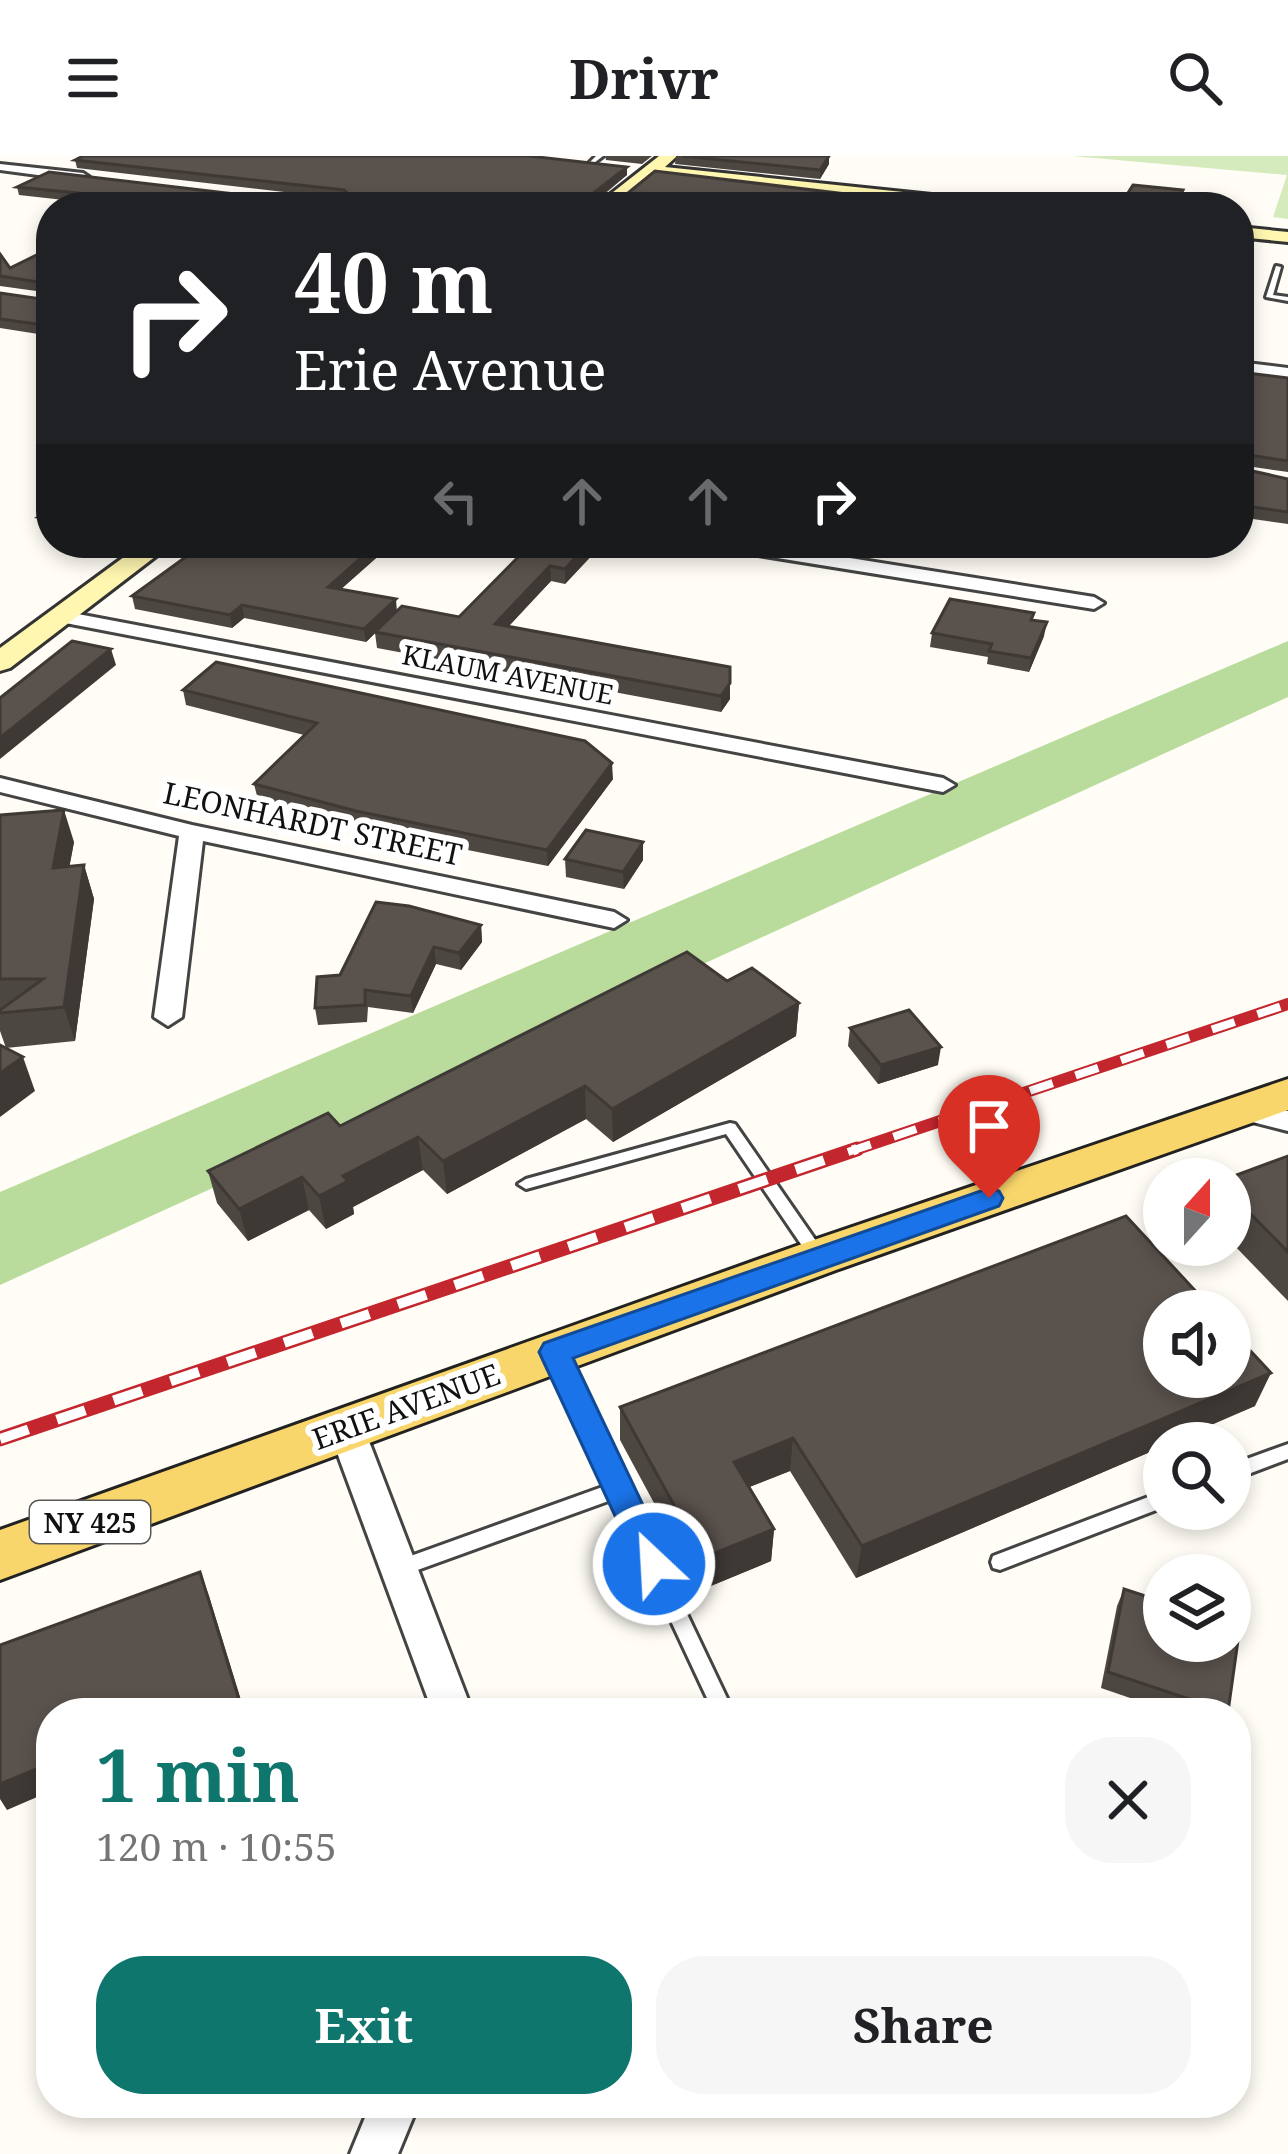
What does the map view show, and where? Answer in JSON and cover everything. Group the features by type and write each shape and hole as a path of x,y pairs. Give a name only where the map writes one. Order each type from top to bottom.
{"main road":[{"name":"ERIE AVENUE","path":"0,1555 819,1257 1273,1108"}],"street":[{"path":"622,192 668,156"},
{"path":"567,163 604,162"},
{"path":"0,167 94,178"},
{"path":"629,169 858,192"},
{"path":"1254,234 1288,238"},
{"path":"1254,369 1288,373"},
{"path":"0,662 140,558"},
{"path":"814,558 1094,603"},
{"name":"KLAUM AVENUE","path":"62,617 943,785"},
{"name":"LEONHARDT STREET","path":"0,785 192,832 614,920"},
{"path":"168,1017 192,832"},
{"path":"346,1428 447,1698"},
{"path":"374,2154 389,2118"}],"lane":[{"path":"1278,268 1269,297 1288,299"},
{"path":"526,1184 730,1128 819,1257"},
{"path":"554,1352 717,1698"},
{"path":"1251,1465 1288,1451"},
{"path":"398,1569 619,1489"},
{"path":"1000,1562 1143,1506"}],"green space":[{"path":"1072,156 1288,156 1288,219 1273,217 1287,175"},
{"path":"1288,641 1288,697 0,1285 0,1192"}],"building":[{"path":"83,156 529,156 627,167 595,192 346,192 75,160"},
{"path":"682,156 829,156 820,170"},
{"path":"655,171 829,192 629,192"},
{"path":"49,172 218,192 67,192 17,187"},
{"path":"1133,185 1183,190 1182,192 1129,192"},
{"path":"0,254 10,268 36,255 36,282 0,276"},
{"path":"0,293 36,298 36,324 0,319"},
{"path":"1254,374 1288,378 1288,461 1254,456"},
{"path":"1254,471 1288,479 1288,512 1254,507"},
{"path":"184,558 361,558 328,587 396,599 364,629 242,605 230,615 132,596"},
{"path":"517,558 575,558 565,569 550,566 495,624 730,667 730,683 721,696 375,632 402,606 459,617"},
{"path":"950,599 1034,613 1031,620 1047,622 1031,658 989,651 992,644 932,633"},
{"path":"72,641 111,649 0,738 0,698"},
{"path":"216,662 585,741 612,763 547,850 356,811 254,784 317,723 183,690"},
{"path":"64,810 53,868 84,865 64,1007 0,1013 43,979 0,979 0,815"},
{"path":"586,830 643,842 623,872 565,859"},
{"path":"376,902 481,925 459,953 434,947 411,996 365,990 365,1005 315,1008 317,977 340,975"},
{"path":"687,952 727,981 752,968 799,1003 612,1109 585,1086 443,1161 418,1137 343,1176 348,1181 319,1196 302,1177 239,1209 208,1171 328,1113 340,1126"},
{"path":"909,1010 941,1047 881,1065 850,1028"},
{"path":"0,1045 23,1057 0,1073"},
{"path":"1288,1156 1288,1252 1251,1214 1251,1170"},
{"path":"1126,1216 1143,1234 1143,1266 1172,1266 1195,1290 1143,1290 1143,1398 1212,1398 1155,1422 1143,1422 1143,1427 862,1546 793,1438 734,1462 774,1529 703,1558 620,1407"},
{"path":"1251,1352 1271,1373 1251,1381"},
{"path":"200,1572 238,1698 36,1698 36,1769 0,1784 0,1645"},
{"path":"1124,1589 1143,1595 1143,1662 1235,1662 1230,1698 1186,1698 1108,1672"}],"railway":[{"path":"848,1152 1288,1004"},
{"path":"0,1439 857,1149"}],"route":[{"path":"654,1564 554,1352 989,1198"}]}
